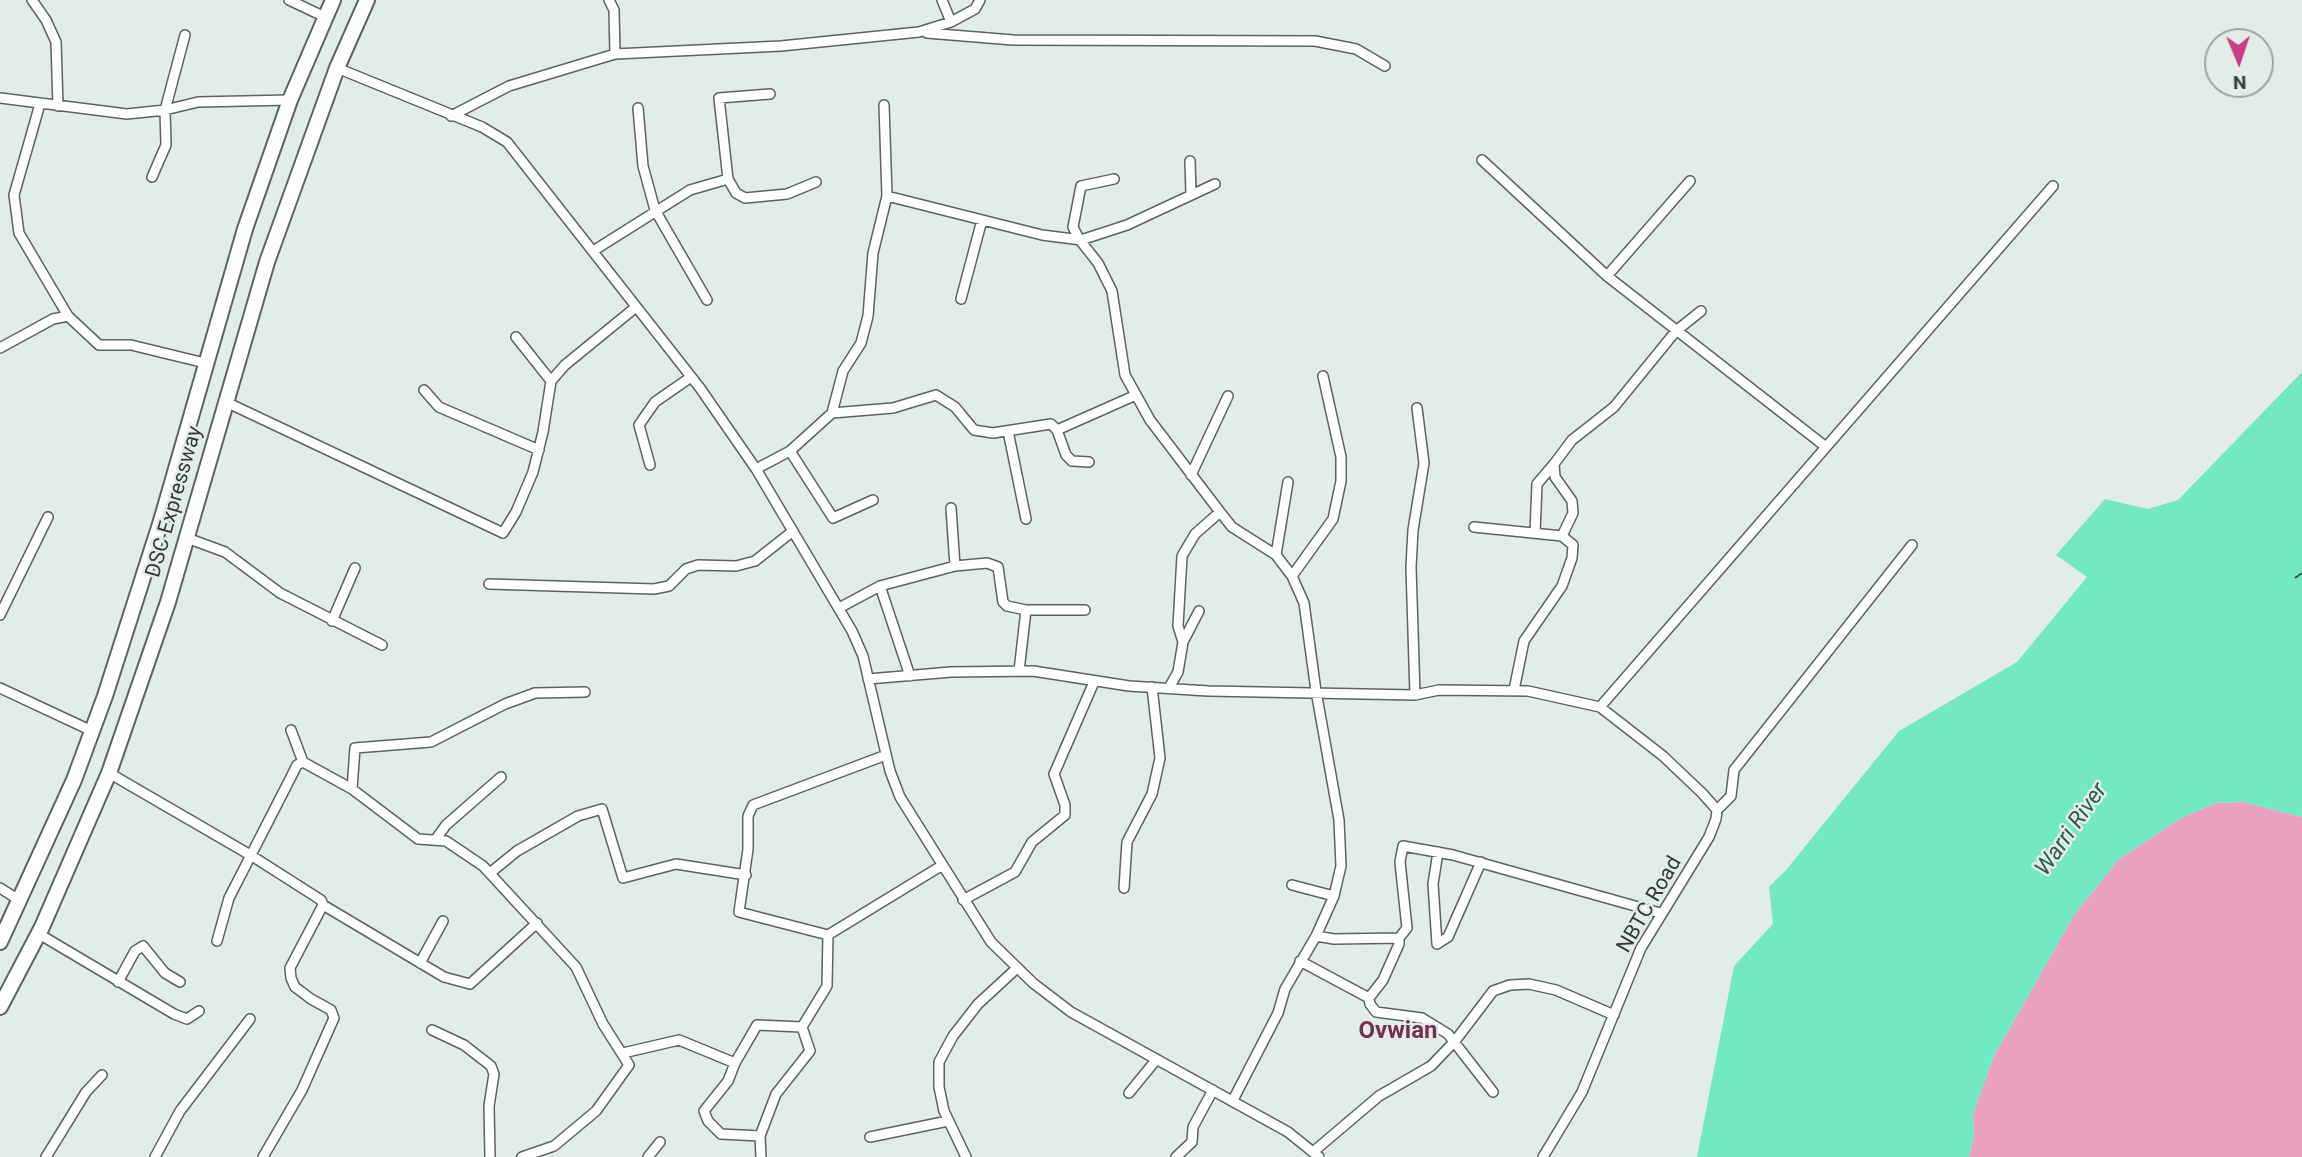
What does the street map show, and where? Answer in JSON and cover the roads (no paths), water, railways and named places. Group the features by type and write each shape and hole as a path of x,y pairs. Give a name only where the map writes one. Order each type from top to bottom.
{"main road":[{"name":"DSC Expressway","path":"0,942 69,792 92,731 147,567 245,229 290,100 333,0"},
{"name":"DSC Expressway","path":"0,1007 38,934 109,773 187,538 267,262 337,68 367,0"}],"street":[{"path":"33,0 56,42 58,106"},
{"path":"289,0 325,17"},
{"path":"609,0 614,10 615,54"},
{"path":"942,0 951,22"},
{"path":"919,32 951,22 975,9 980,0"},
{"path":"451,116 509,86 615,54 781,46 919,32 1013,40 1315,41 1356,49 1385,66"},
{"path":"152,177 166,145 165,110 185,35"},
{"path":"337,68 482,127 507,142 691,377 756,469 839,608 863,656 886,755 900,797 991,942 1052,999 1097,1028 1288,1132 1316,1154 1379,1096 1431,1066 1455,1041 1493,991 1510,985 1529,984 1556,990 1614,1015"},
{"path":"770,94 719,99 728,179 736,193 745,198 787,194 816,182"},
{"path":"0,98 127,114 165,110 198,102 290,100"},
{"path":"40,104 14,195 19,233 68,316 99,345 131,345 205,363"},
{"path":"756,469 790,451 832,413 844,371 865,332 873,253 887,196 884,105"},
{"path":"638,108 643,166 655,210 707,300"},
{"path":"1482,160 1607,276 1826,447"},
{"path":"1191,161 1191,194"},
{"path":"593,251 691,190 728,179"},
{"path":"1114,179 1081,186 1073,227 1098,262 1112,291 1125,375 1150,420 1233,527 1276,555 1292,576 1304,603 1316,691 1339,820 1341,866 1334,896 1233,1100"},
{"path":"1607,276 1690,181"},
{"path":"887,196 1042,235 1081,240 1127,225 1214,184"},
{"path":"1600,707 2053,187"},
{"path":"961,299 982,220"},
{"path":"226,402 262,416 503,533 525,494 539,450 551,381 565,365 636,307"},
{"path":"1535,533 1537,484 1572,440 1614,407 1676,331 1701,311"},
{"path":"0,348 53,319 68,316"},
{"path":"516,337 551,381"},
{"path":"1292,576 1334,519 1341,481 1341,457 1323,376"},
{"path":"650,465 639,425 655,402 691,377"},
{"path":"424,390 439,407 539,450"},
{"path":"832,413 893,408 936,395 955,407 974,430 1009,431 1051,424 1057,430 1066,455 1072,461 1089,462"},
{"path":"1057,430 1136,396"},
{"path":"1191,475 1228,396"},
{"path":"1416,695 1411,567 1413,530 1424,456 1417,408"},
{"path":"1009,431 1026,519"},
{"path":"790,451 833,519 873,500"},
{"path":"1554,464 1555,477 1572,501 1573,513 1562,536"},
{"path":"1276,555 1288,482"},
{"path":"951,508 955,566"},
{"path":"1183,642 1178,626 1182,556 1195,534 1220,512"},
{"path":"0,615 48,517"},
{"path":"1474,527 1562,536 1577,544 1562,586 1524,640 1514,691"},
{"path":"489,584 654,589 669,586 686,569 698,565 736,566 755,561 793,531"},
{"path":"187,538 225,552 280,593 382,645"},
{"name":"NBTC Road","path":"1543,1157 1582,1092 1660,913 1709,837 1717,810 1731,796 1734,770 1912,545"},
{"path":"839,608 880,586 955,566 994,564 998,567 1003,601 1007,606 1026,610 1085,610"},
{"path":"332,621 355,568"},
{"path":"880,586 909,676"},
{"path":"1020,671 1026,610"},
{"path":"1170,686 1178,672 1183,642 1199,611"},
{"path":"869,679 1020,671 1094,682 1208,691 1416,695 1439,690 1528,691 1600,707 1663,757 1717,810"},
{"path":"963,900 1015,872 1032,842 1065,815 1065,805 1054,774 1094,682"},
{"path":"1124,888 1127,842 1152,794 1160,758 1152,687"},
{"path":"0,688 92,731"},
{"path":"352,789 355,748 431,742 505,704 535,693 585,692"},
{"path":"291,730 303,762 352,789 418,839 446,841 490,873 576,967 598,1015 623,1053 629,1065 596,1111 554,1146 523,1157"},
{"path":"886,755 753,805 748,816 746,875 739,912 828,935 941,866"},
{"path":"217,941 229,898 293,772 303,762"},
{"path":"109,773 252,856 321,900 323,905 444,977 470,984 537,923"},
{"path":"436,839 446,825 501,777"},
{"path":"490,873 517,851 578,816 602,809 623,878 676,864 746,875"},
{"path":"1369,998 1383,980 1399,944 1399,938 1407,928 1400,862 1403,846 1481,862 1660,913"},
{"path":"1438,852 1433,884 1437,944 1448,937 1481,862"},
{"path":"1292,885 1334,896"},
{"path":"0,888 19,900"},
{"path":"263,1157 302,1090 334,1018 331,1010 295,987 290,968 323,905"},
{"path":"420,963 443,921"},
{"path":"38,934 187,1019 199,1011"},
{"path":"761,1157 760,1136 776,1094 810,1051 802,1027 827,986 828,935"},
{"path":"1316,936 1334,939 1399,938"},
{"path":"118,982 135,951 143,946 165,973 180,982"},
{"path":"1300,961 1369,998 1376,1012 1422,1018 1455,1041 1493,1092"},
{"path":"966,1157 948,1121 939,1087 939,1062 953,1036 978,1004 1017,968"},
{"path":"155,1157 180,1111 250,1019"},
{"path":"760,1136 727,1136 704,1115 708,1104 728,1081 757,1025 802,1027"},
{"path":"432,1030 464,1045 491,1066 494,1074 489,1106 490,1157"},
{"path":"623,1053 680,1040 735,1063"},
{"path":"1129,1093 1156,1060"},
{"path":"46,1157 86,1092 102,1075"},
{"path":"1176,1157 1192,1142 1192,1126 1213,1090"},
{"path":"870,1137 948,1121"},
{"path":"648,1157 660,1142"}],"water":[{"name":"Warri River","path":"2302,372 2302,817 2243,802 2216,803 2181,818 2119,859 2074,915 1994,1056 1973,1113 1974,1137 1969,1157 1697,1157 1734,966 1773,924 1769,887 1786,870 1899,731 2017,662 2087,577 2056,555 2105,499 2148,509 2178,500"}],"district":[{"name":"Ovwian","path":"1398,1032"}]}
